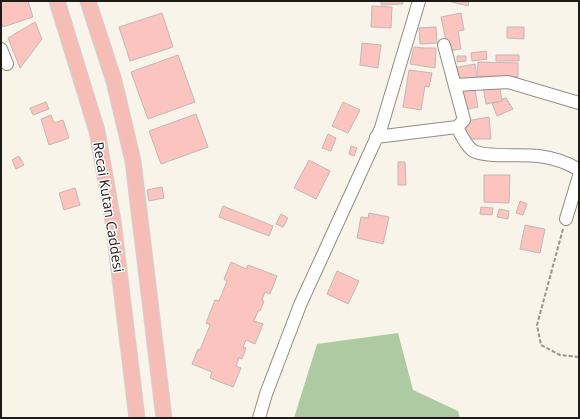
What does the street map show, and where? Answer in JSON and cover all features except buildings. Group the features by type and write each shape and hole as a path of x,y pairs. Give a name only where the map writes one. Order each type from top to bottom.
{"main road":[{"name":"Recai Kutan Caddesi","path":"57,1 97,131 113,221 137,418"},
{"name":"Recai Kutan Caddesi","path":"88,1 114,81 133,161 164,418"}],"street":[{"path":"259,418 266,394 300,305 381,128 419,1"},
{"path":"376,137 457,127 464,120 444,45"},
{"path":"1,49 7,64"},
{"path":"455,85 508,82 579,103"},
{"path":"457,127 473,151 487,156 539,156 570,164 579,170"},
{"path":"566,219 579,176"},
{"path":"262,418 266,394"}],"path":[{"path":"566,219 537,326 541,346 560,355 579,357"}],"green space":[{"path":"398,333 413,390 458,411 460,418 294,418 317,344"}]}
